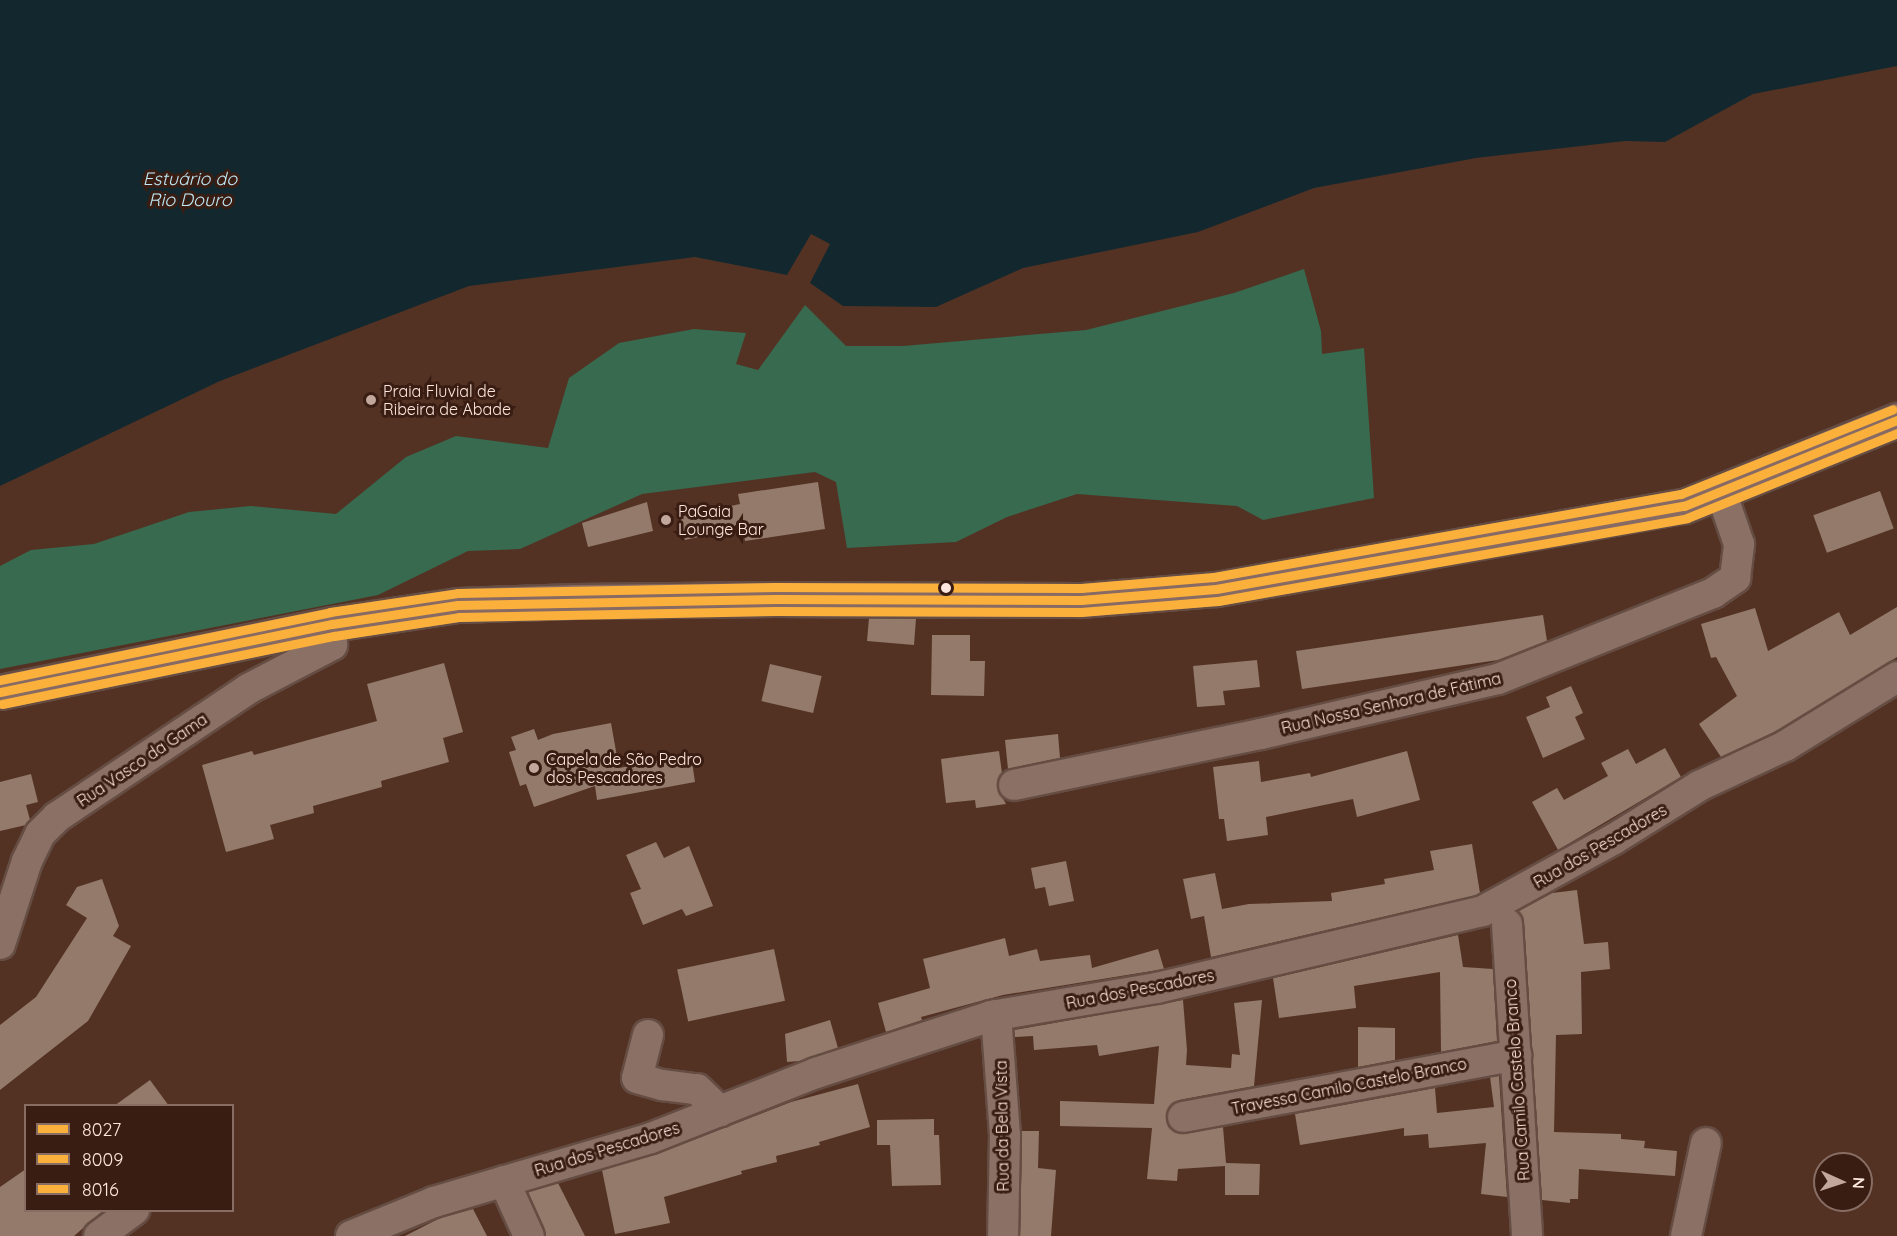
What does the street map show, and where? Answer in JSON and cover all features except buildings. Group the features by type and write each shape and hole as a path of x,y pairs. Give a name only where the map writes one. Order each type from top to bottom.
{"main road":[{"path":"0,692 332,624 458,605 785,599 1081,600 1215,589 1684,506 1897,420"}],"street":[{"name":"Rua Nossa Senhora de Fátima","path":"1014,785 1261,734 1498,679 1713,593 1735,578 1739,544 1722,492"},
{"name":"Rua Vasco da Gama","path":"0,944 10,879 40,834 57,818 248,689 332,645 332,624"},
{"name":"Rua dos Pescadores","path":"351,1236 435,1202 651,1138 816,1073 996,1015 1157,988 1483,911 1614,839 1699,786 1785,746 1897,677"},
{"name":"Rua Camilo Castelo Branco","path":"1507,924 1527,1236"},
{"name":"Rua da Bela Vista","path":"996,1015 1005,1135 1003,1236"},
{"path":"648,1035 637,1077 662,1085 697,1089 720,1111"},
{"name":"Travessa Camilo Castelo Branco","path":"1183,1117 1516,1055"},
{"path":"1686,1236 1706,1143"},
{"path":"504,1181 529,1236"},
{"path":"99,1236 131,1212"}],"green space":[{"path":"1304,269 1321,331 1322,354 1364,348 1374,498 1263,520 1237,506 1077,494 1007,517 956,542 847,548 836,482 815,472 642,494 520,549 468,551 378,595 0,669 0,566 31,550 94,544 189,512 251,506 336,514 406,457 456,436 548,448 569,378 619,343 694,329 746,333 736,364 758,370 805,305 846,346 903,346 1086,330 1234,293"}],"water":[{"name":"Estuário do Rio Douro","path":"0,0 1897,0 1897,66 1753,94 1665,142 1625,141 1476,158 1314,188 1198,232 1023,268 936,307 843,306 810,283 830,244 811,234 787,275 695,257 469,286 220,381 0,486"}],"transit line":[{"name":"8016","path":"0,680 330,612 458,593 775,587 1081,588 1214,577 1681,494 1893,409"},
{"name":"8027","path":"0,692 332,624 458,605 775,599 1081,600 1216,589 1684,506 1897,420"},
{"name":"8009","path":"2,704 334,636 459,617 775,611 1081,612 1218,601 1687,518 1897,433"}],"place":[{"name":"Praia Fluvial de Ribeira de Abade","path":"371,400"},
{"name":"PaGaia Lounge Bar","path":"666,520"},
{"name":"Capela de São Pedro dos Pescadores","path":"534,768"}]}
